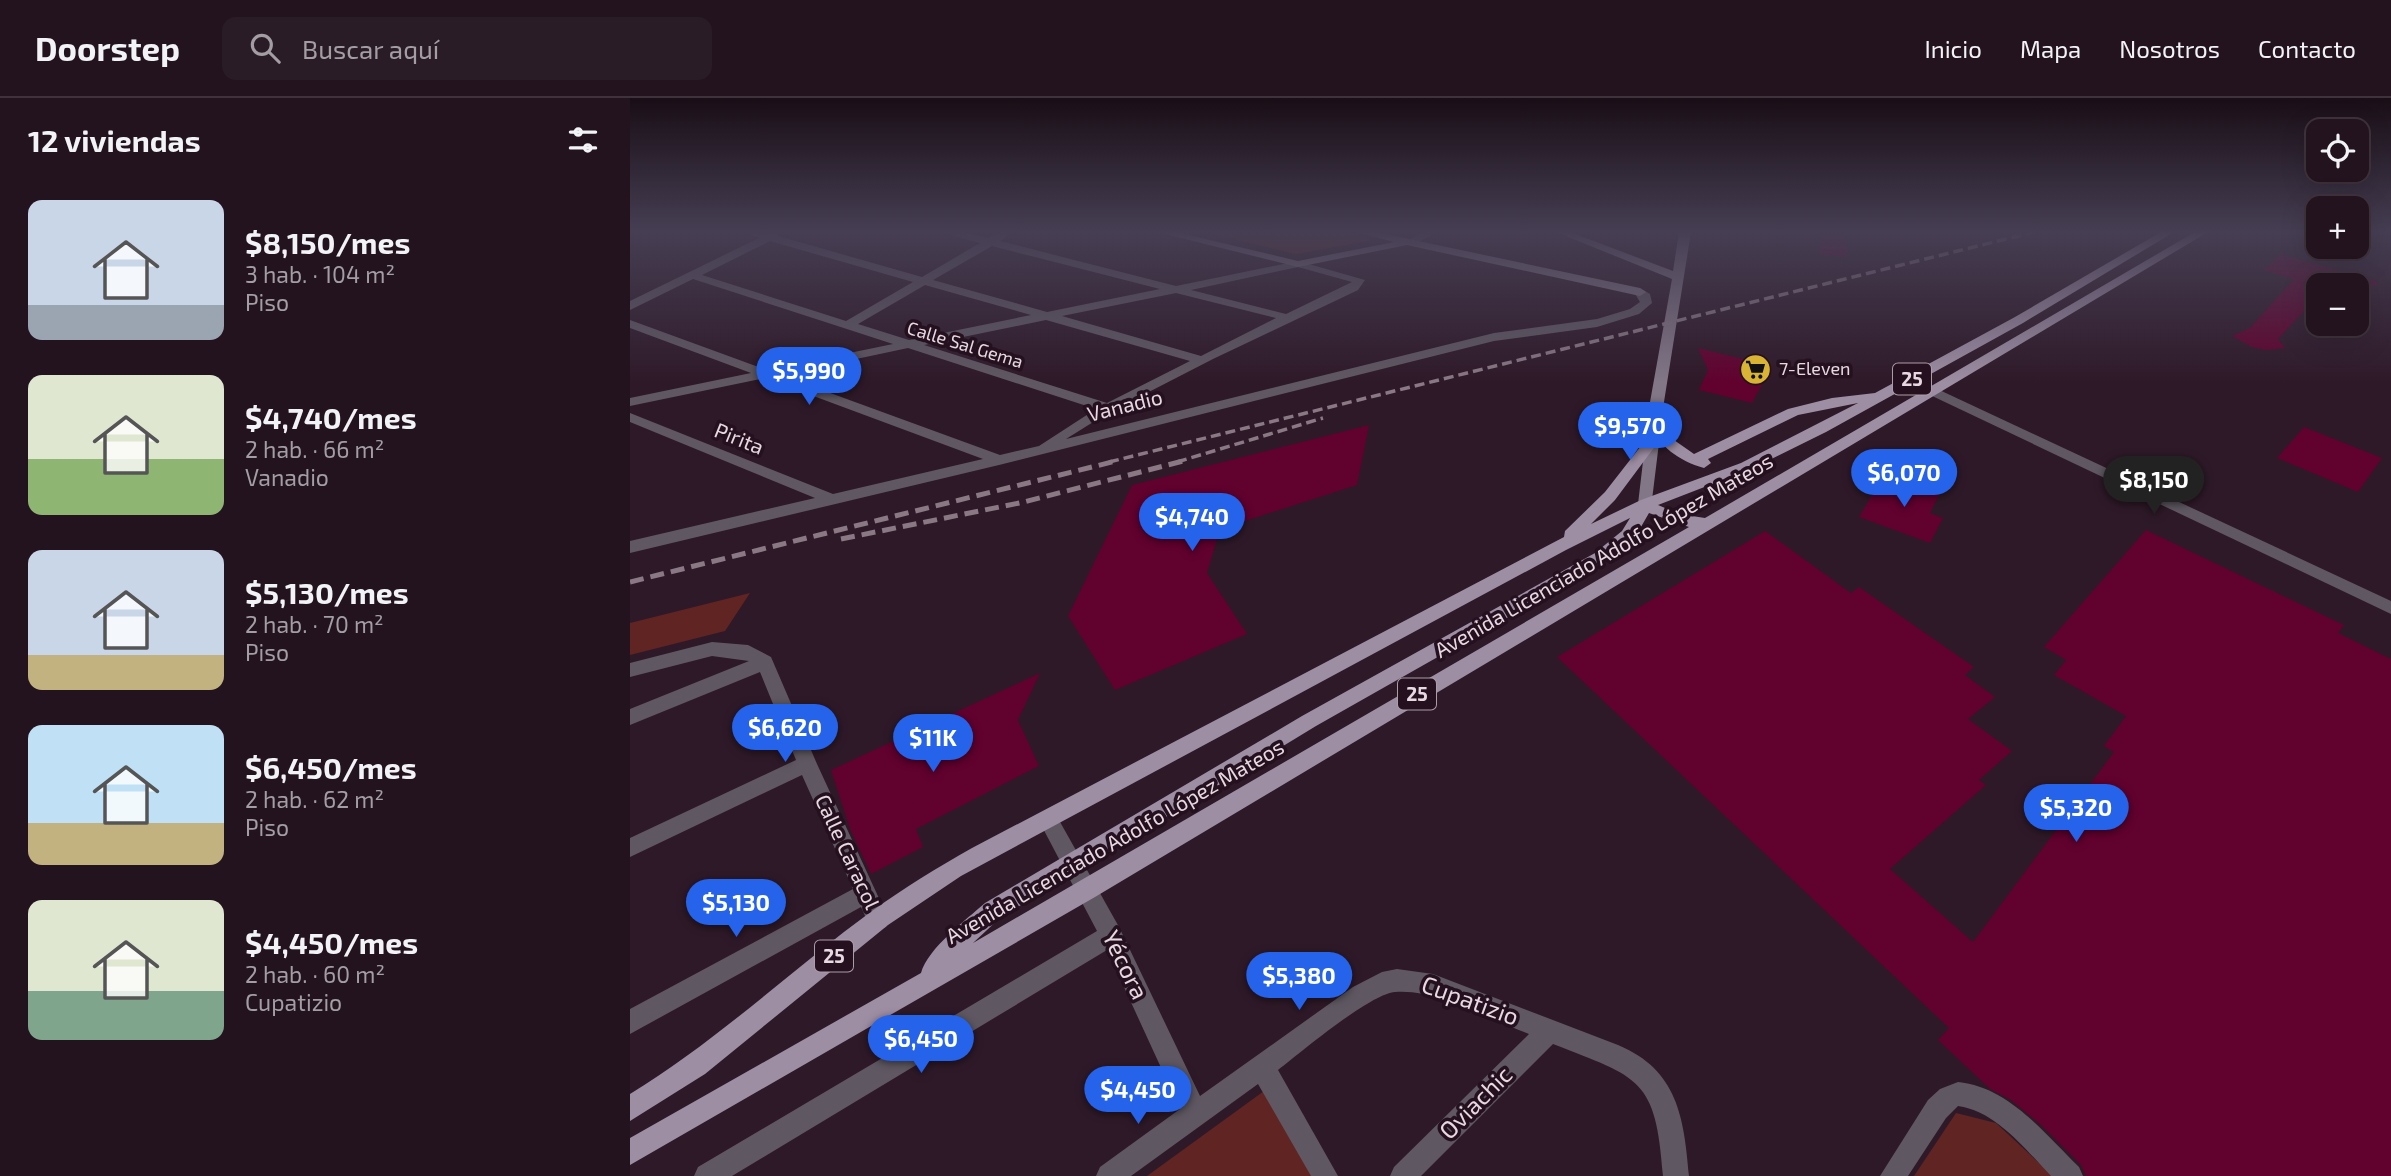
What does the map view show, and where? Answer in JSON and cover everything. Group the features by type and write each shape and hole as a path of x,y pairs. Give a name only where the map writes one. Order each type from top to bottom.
{"main road":[{"name":"Avenida Licenciado Adolfo López Mateos","path":"630,1108 701,1063 878,920 948,873 1560,546 1646,504 1746,466 1883,396 2081,282"},
{"name":"Avenida Licenciado Adolfo López Mateos","path":"630,1152 923,981 1087,890 2117,282"},
{"path":"1694,460 1793,412 1832,402 1883,396"},
{"path":"1653,424 1669,445 1694,460 1710,464 1746,466"},
{"path":"1560,546 1610,496 1649,445"},
{"path":"923,981 956,944 993,910 1309,721 1601,557 1628,535 1646,504 1656,512 1678,520 1708,523"}],"street":[{"path":"630,306 677,282"},
{"name":"Calle Sal Gema","path":"713,282 1108,408"},
{"path":"846,326 918,282"},
{"path":"930,282 1202,359"},
{"path":"1144,282 1285,317"},
{"path":"630,402 1210,282"},
{"path":"1045,447 1108,408 1359,282"},
{"name":"Vanadio","path":"630,547 999,460 1494,337 1577,327 1632,313 1646,303 1646,298 1640,292 1594,282"},
{"path":"1646,504 1649,445 1677,282"},
{"path":"630,324 999,460"},
{"path":"1933,391 2391,608"},
{"name":"Pirita","path":"630,416 833,500"},
{"path":"630,534 648,542"},
{"path":"630,670 692,653 732,649 758,655 765,662 630,717"},
{"name":"Calle Caracol","path":"765,662 807,764 878,920"},
{"path":"630,848 807,764"},
{"name":"Yécora","path":"1048,819 1111,934 1195,1113"},
{"path":"630,1023 864,894"},
{"path":"707,1176 1111,934"},
{"name":"Cupatizio","path":"1108,1176 1361,995 1382,983 1397,980 1433,985 1632,1063 1651,1079 1668,1115 1676,1176"},
{"name":"Oviachic","path":"1403,1176 1549,1031"},
{"path":"1262,1066 1325,1176"},
{"path":"1893,1176 1937,1109 1945,1100 1958,1094 1985,1100 2070,1176"}],"shaded area":[{"path":"750,593 725,631 630,655 630,623"},
{"path":"1264,1091 1312,1176 1147,1176"},
{"path":"1956,1113 1996,1123 2053,1176 1914,1176"}],"building":[{"path":"2291,282 2306,282 2306,309 2278,339 2285,348 2266,350 2252,347 2232,336 2250,328"},
{"path":"1698,348 1772,366 1752,403 1699,390 1708,370"},
{"path":"1369,425 1357,485 1220,529 1207,573 1247,634 1115,690 1068,616 1132,485"},
{"path":"2304,427 2382,458 2358,492 2277,458"},
{"path":"1896,478 1940,493 1930,513 1943,518 1930,543 1859,517 1880,482 1892,486"},
{"path":"2146,530 2344,625 2338,633 2391,659 2391,1176 2086,1176 2081,1165 2041,1125 2011,1100 1990,1089 1938,1040 1949,1028 1557,657 1765,531 1851,593 1859,587 1974,667 1965,675 1995,697 1968,719 2012,751 1979,780 1986,785 1890,869 1973,942 2114,752 2104,746 2126,716 2054,675 2066,660 2044,647"},
{"path":"1040,673 1018,720 1039,766 916,829 923,847 871,874 850,829 831,770"}],"railway":[{"path":"1109,462 1832,282"},
{"path":"1177,462 1323,418"},
{"path":"630,582 1116,461"},
{"path":"841,539 1024,502 1183,461"}],"place":[{"name":"7-Eleven","path":"1756,369"}]}
